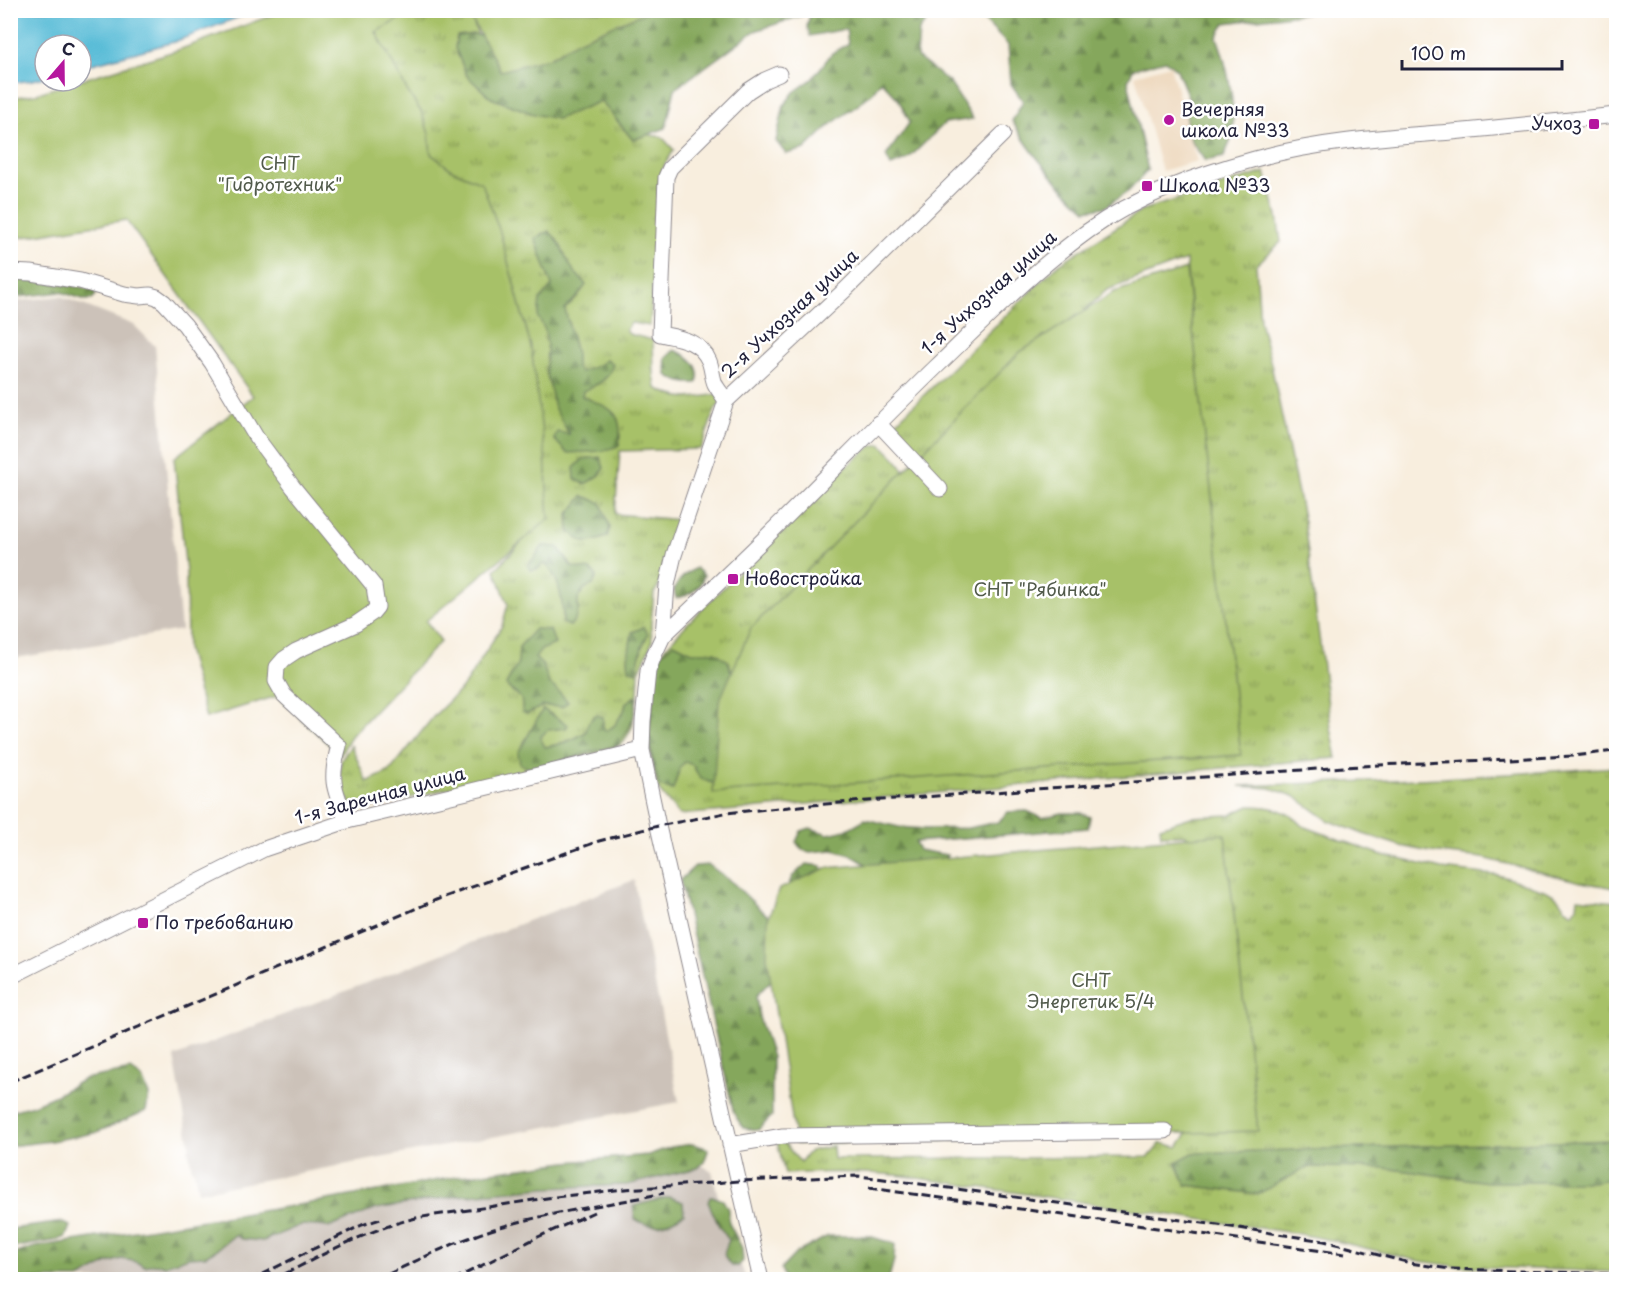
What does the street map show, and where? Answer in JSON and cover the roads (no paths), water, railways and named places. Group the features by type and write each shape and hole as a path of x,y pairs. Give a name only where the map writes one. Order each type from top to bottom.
{"street":[{"path":"726,401 716,385 705,353 697,345 683,339 660,334 666,177 670,168 748,91 765,80 779,75"},
{"name":"1-я Учхозная улица","path":"761,1280 642,750 648,671 663,636 770,533 878,423 1037,271 1089,230 1127,208 1196,178 1288,151 1387,137 1617,115"},
{"name":"2-я Учхозная улица","path":"663,636 668,585 674,555 726,401 845,290 1003,134"},
{"path":"10,272 80,281 124,294 139,296 150,294 164,302 212,363 256,437 293,487 374,586 377,607 372,613 356,624 296,651 277,667 276,675 276,681 284,695 339,746 333,774 336,793 347,821"},
{"path":"878,423 940,489"},
{"name":"1-я Заречная улица","path":"10,976 264,849 347,821 642,750"},
{"path":"730,1145 783,1136 1165,1131"}],"water":[{"path":"11,10 255,10 174,42 93,64 93,33 33,33 33,80 11,83"}],"railway":[{"path":"10,1082 436,900 599,841 658,826 725,813 811,805 1359,766 1572,756 1616,751"},
{"path":"273,1280 360,1237 416,1218 547,1198 625,1189 857,1176 1324,1241 1410,1263 1450,1269 1616,1274"},
{"path":"869,1188 1345,1254"},
{"path":"376,1280 449,1246 494,1229 557,1213 664,1193"},
{"path":"453,1280 538,1237 594,1212"},
{"path":"250,1280 362,1225 384,1218"}],"place":[{"name":"Вечерняя школа №33","path":"1169,120"},
{"name":"Учхоз","path":"1594,124"},
{"name":"Школа №33","path":"1147,186"},
{"name":"Новостройка","path":"733,579"},
{"name":"По требованию","path":"143,923"}],"park label":[{"name":"СНТ \"Гидротехник\"","path":"280,174"},
{"name":"СНТ \"Рябинка\"","path":"1040,590"},
{"name":"СНТ Энергетик 5/4","path":"1091,991"}]}
